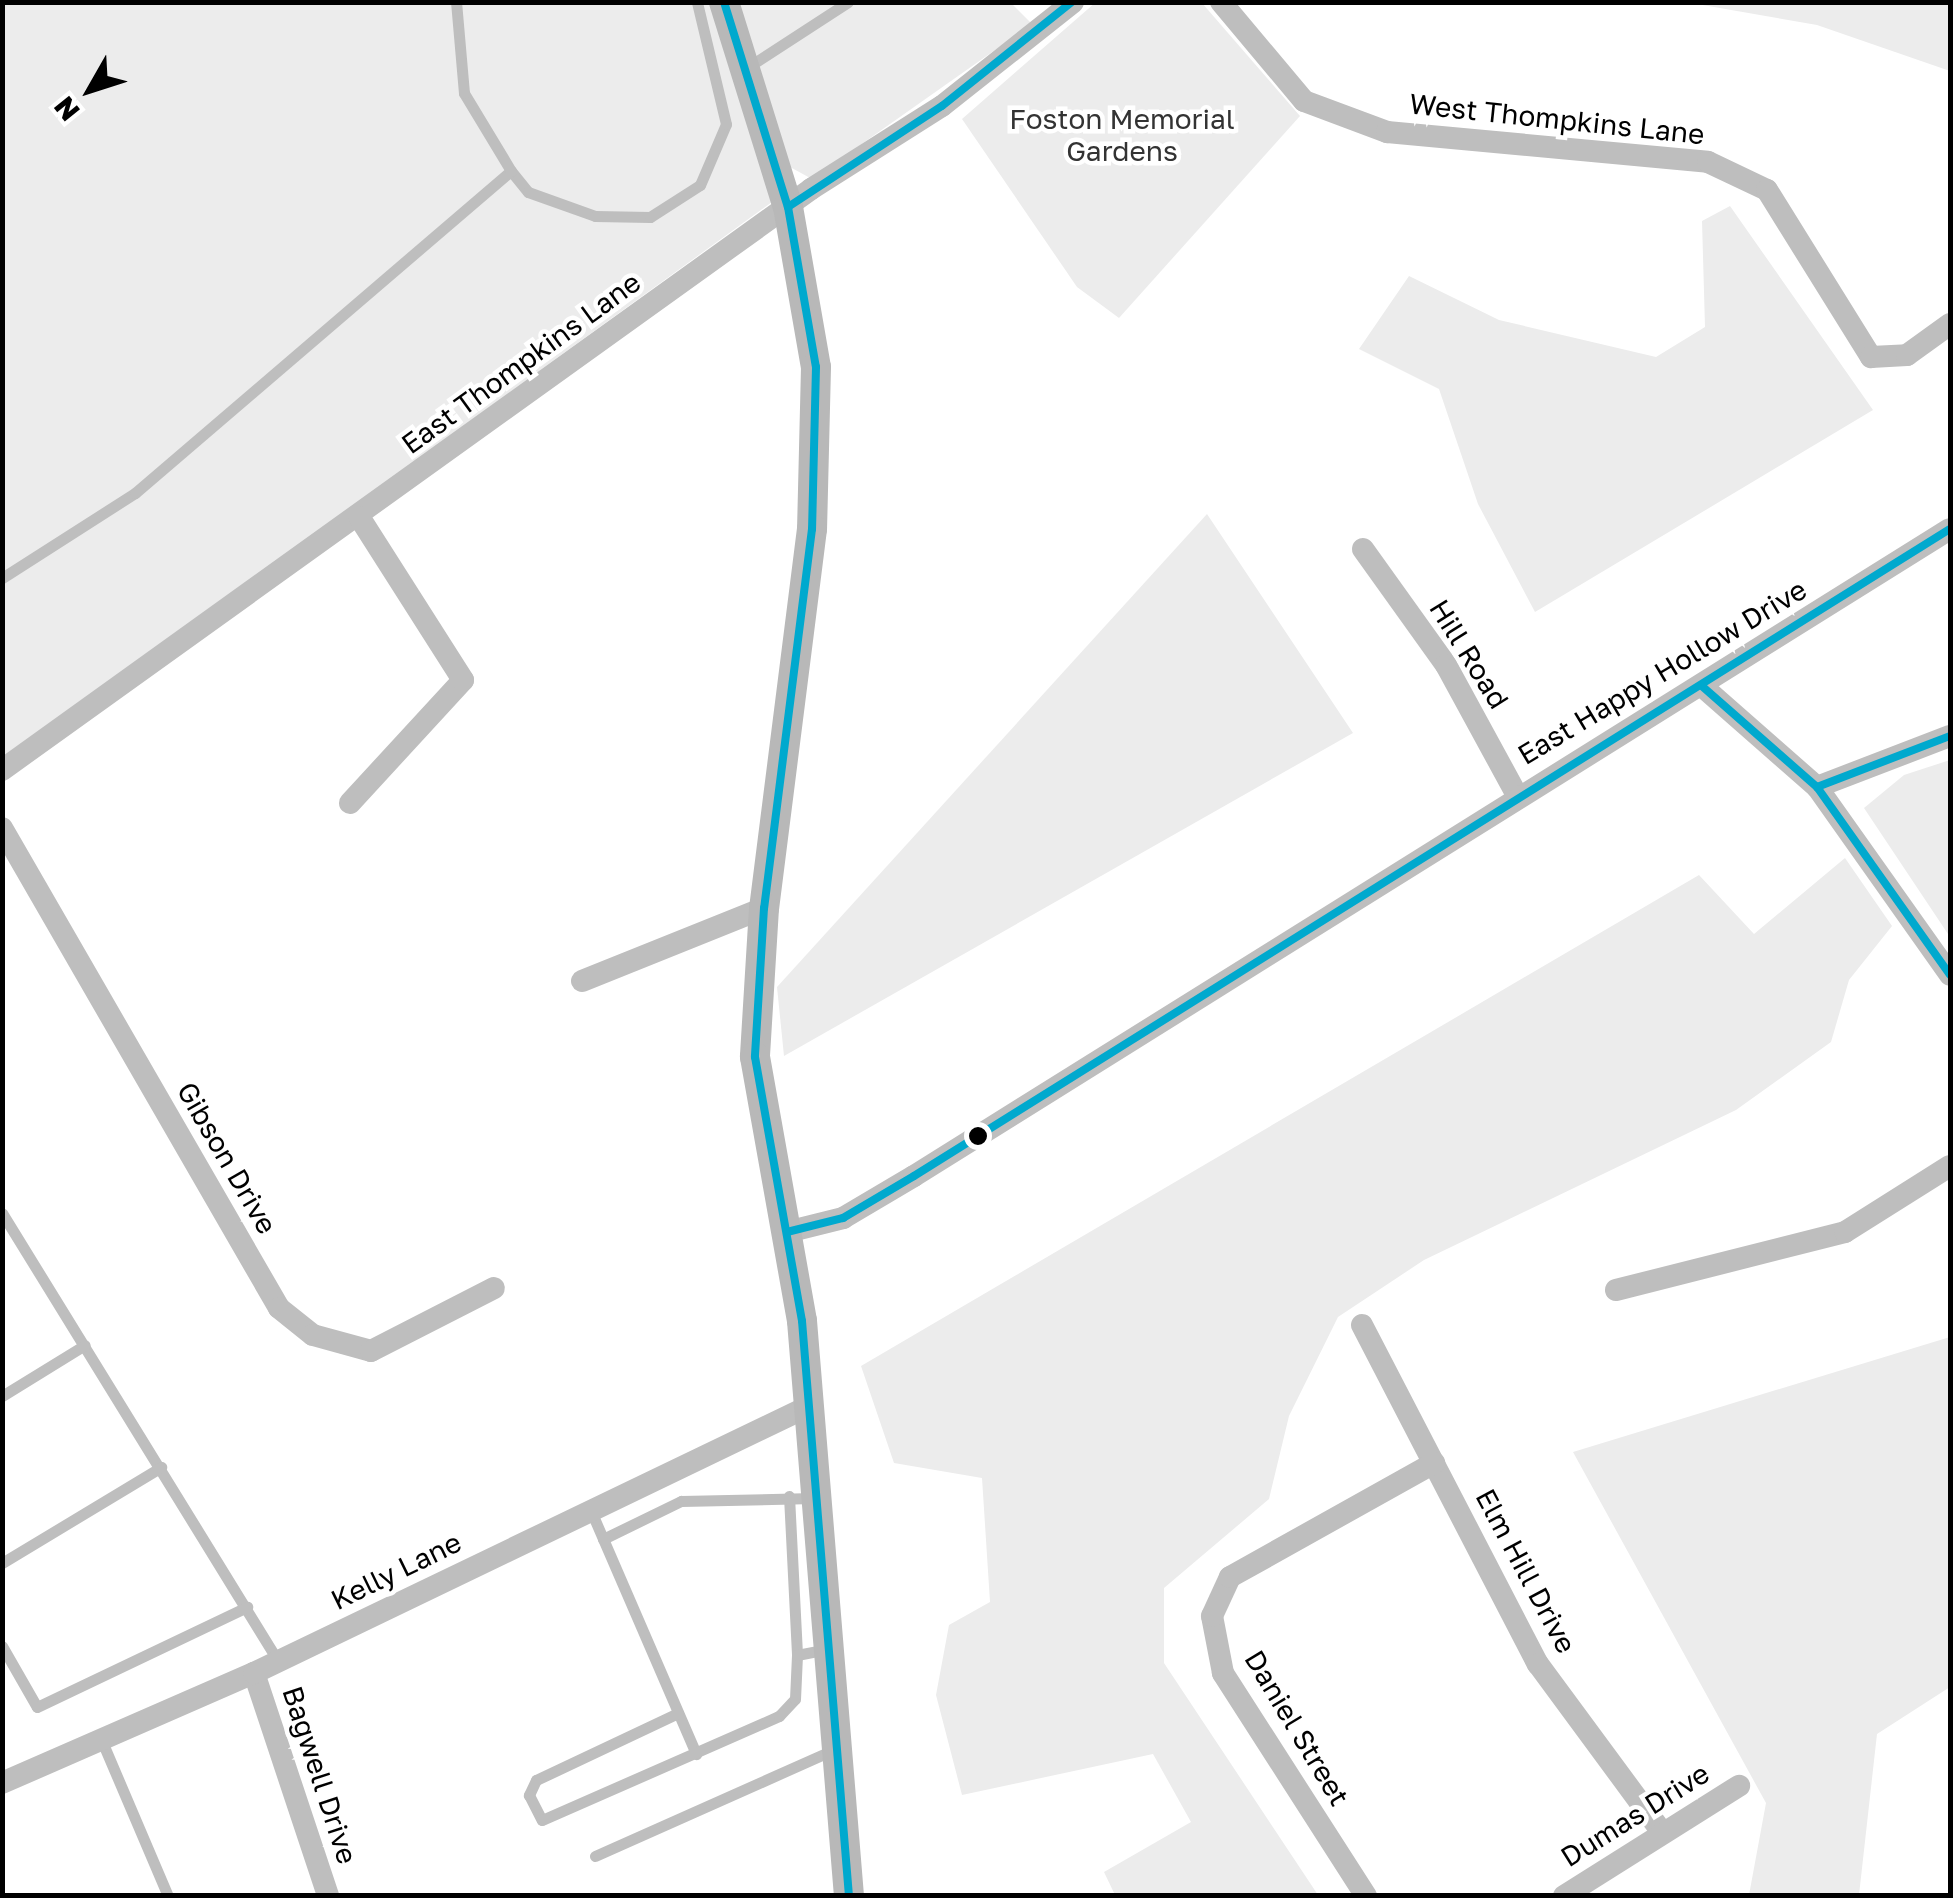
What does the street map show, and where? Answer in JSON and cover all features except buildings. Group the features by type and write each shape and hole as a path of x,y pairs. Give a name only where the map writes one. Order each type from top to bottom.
{"street":[{"path":"724,2 788,207 816,368 812,529 764,908 756,1057 788,1232 811,1405 803,1497 808,1568 828,1649 850,1896"},
{"name":"East Thompkins Lane","path":"2,770 788,207 942,106 1073,2"},
{"name":"West Thompkins Lane","path":"1221,2 1304,101 1387,132 1708,162 1767,190 1870,357 1908,355 1950,324"},
{"path":"350,803 463,680 359,516"},
{"name":"East Happy Hollow Drive","path":"788,1232 844,1218 914,1176 1517,795 1702,686 1950,529"},
{"name":"Hill Road","path":"1363,549 1446,665 1517,795"},
{"path":"1702,686 1817,787 1950,975"},
{"path":"1817,787 1950,736"},
{"name":"Gibson Drive","path":"2,828 279,1308 313,1335 371,1351 494,1288"},
{"path":"582,981 764,908"},
{"path":"1616,1290 1845,1232 1950,1166"},
{"name":"Elm Hill Drive","path":"1362,1325 1538,1664 1661,1831"},
{"name":"Kelly Lane","path":"2,1782 254,1673 811,1405"},
{"name":"Daniel Street","path":"1366,1896 1223,1673 1212,1616 1230,1577 1434,1463"},
{"name":"Bagwell Drive","path":"254,1673 328,1896"},
{"name":"Dumas Drive","path":"1564,1896 1661,1831 1739,1786"}],"lane":[{"path":"456,2 464,94 528,192 595,216 650,217 700,185 726,124 697,2"},
{"path":"745,70 848,2"},
{"path":"2,578 134,493 511,171"},
{"path":"2,1213 278,1661"},
{"path":"2,1396 85,1345"},
{"path":"2,1562 161,1467"},
{"path":"603,1539 681,1501 803,1497"},
{"path":"591,1511 696,1754"},
{"path":"678,1713 536,1780 529,1795 549,1821 790,1708 808,1568"},
{"path":"2,1646 37,1707 247,1606"},
{"path":"797,1655 828,1649"},
{"path":"102,1739 168,1896"},
{"path":"595,1856 835,1748"}],"green space":[{"name":"Foston Memorial Gardens","path":"1096,2 1202,3 1300,116 1119,318 1077,287 962,119"},
{"path":"3,3 711,3 772,202 3,760"},
{"path":"738,3 1011,3 1032,24 812,179 790,167"},
{"path":"1691,3 1950,3 1950,71 1817,25"},
{"path":"1730,206 1873,410 1535,612 1478,504 1439,389 1359,349 1409,276 1499,320 1656,357 1705,327 1702,221"},
{"path":"1207,514 1353,733 784,1056 777,987"},
{"path":"1950,760 1950,937 1864,808 1904,775"},
{"path":"1845,858 1892,926 1849,980 1831,1042 1736,1110 1424,1260 1338,1317 1289,1416 1269,1499 1164,1588 1164,1663 1318,1895 1115,1895 1104,1872 1191,1822 1153,1754 962,1795 936,1695 949,1625 990,1602 982,1478 894,1463 861,1366 1699,875 1754,934"},
{"path":"1950,1337 1950,1687 1877,1734 1859,1895 1749,1895 1766,1803 1573,1452"}],"transit line":[{"path":"724,2 788,207 816,367 812,529 764,908 755,1057 802,1321 849,1896"},
{"path":"788,207 942,106 1072,2"},
{"path":"787,1232 843,1218 914,1176 1950,529"},
{"path":"1703,687 1817,787 1950,975"},
{"path":"1817,787 1950,736"}]}
